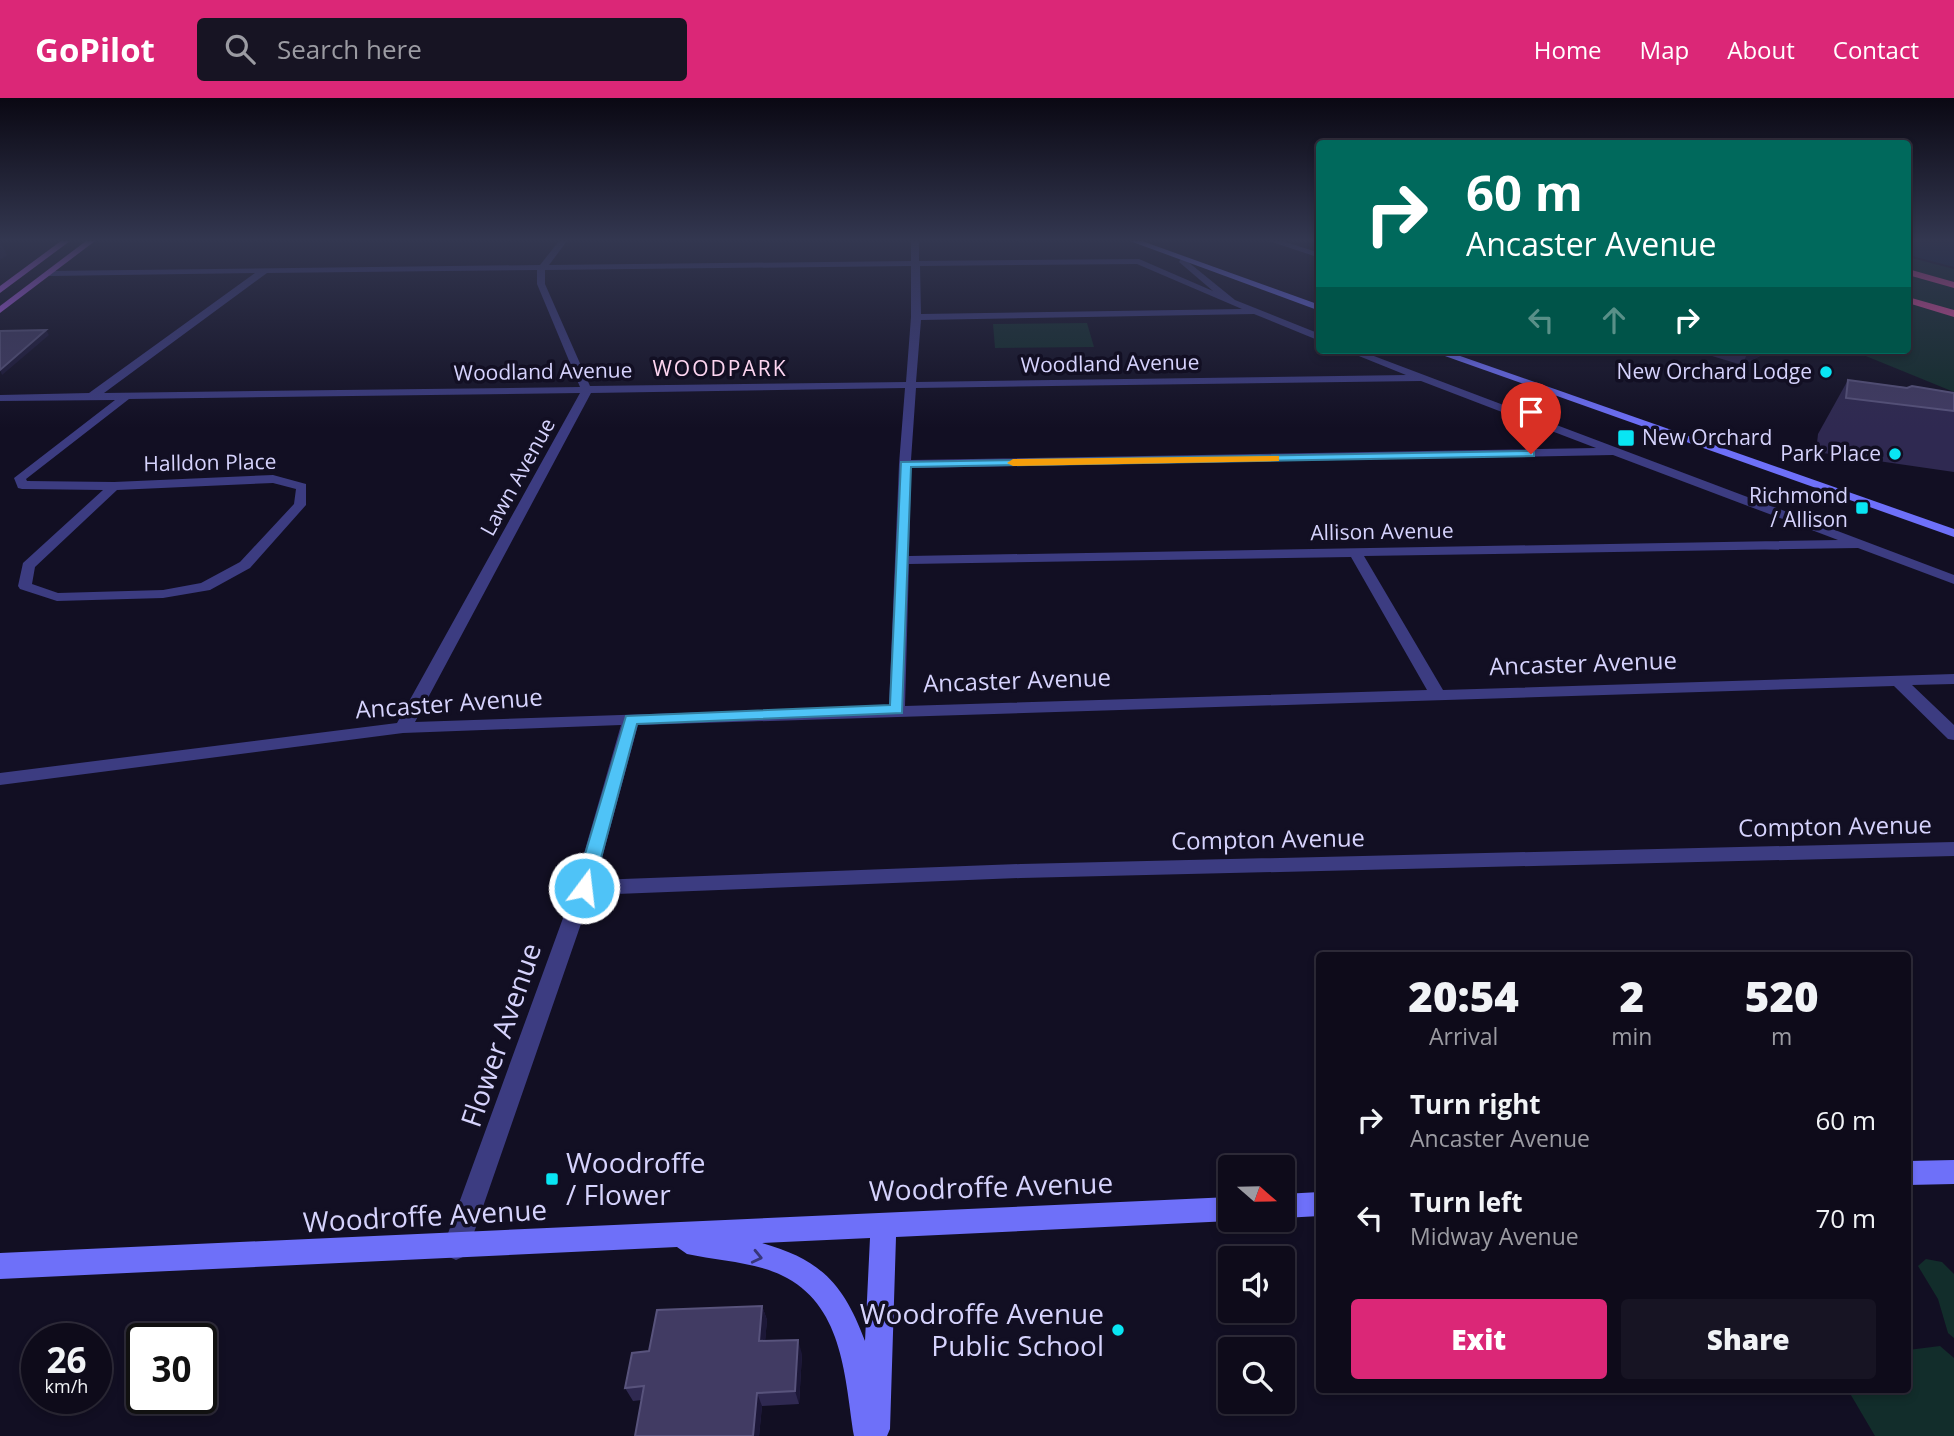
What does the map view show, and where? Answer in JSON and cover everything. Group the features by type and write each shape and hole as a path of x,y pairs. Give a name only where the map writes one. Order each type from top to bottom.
{"highway":[{"path":"1919,303 1954,314"}],"main road":[{"path":"1444,354 1954,533"},
{"path":"1911,1173 1954,1172"},
{"path":"1295,1205 1316,1204"},
{"name":"Woodroffe Avenue","path":"0,1266 456,1247 884,1223 1218,1209"},
{"path":"872,1436 884,1223"},
{"path":"666,1237 778,1262 798,1270 819,1285 835,1303 846,1323 872,1436"}],"street":[{"path":"93,396 220,303"},
{"path":"549,303 587,391"},
{"path":"897,710 905,464 916,303"},
{"path":"1235,303 1316,336"},
{"path":"916,317 1253,312"},
{"path":"1360,354 1954,580"},
{"name":"Woodland Avenue","path":"0,398 1423,378"},
{"name":"Lawn Avenue","path":"403,728 587,391"},
{"name":"Halldon Place","path":"114,486 28,566 25,586 58,597 163,594 205,587 245,565 300,505 302,486 273,479 114,486 22,485 20,478 127,396"},
{"path":"905,464 1615,452"},
{"name":"Allison Avenue","path":"901,560 1864,544"},
{"path":"1356,554 1437,693"},
{"name":"Ancaster Avenue","path":"0,779 403,728 897,710 1954,679"},
{"path":"1897,680 1954,735"},
{"name":"Flower Avenue","path":"456,1247 584,888 631,719"},
{"name":"Compton Avenue","path":"584,888 1021,871 1954,849"}],"green space":[{"path":"1911,303 1954,303 1954,392 1861,354 1911,354"},
{"path":"1087,323 1094,347 995,348 993,324"},
{"path":"1926,1259 1942,1262 1954,1274 1954,1338 1948,1333 1938,1299 1918,1266"},
{"path":"1940,1346 1954,1358 1954,1436 1875,1436 1850,1393 1911,1393 1911,1350"}],"building":[{"path":"46,330 0,370 0,331"},
{"path":"1848,380 1954,393 1954,411 1846,398"},
{"path":"762,1306 759,1341 798,1340 795,1391 757,1393 753,1436 635,1436 644,1386 625,1388 632,1353 649,1351 657,1310"}],"slow traffic":[{"path":"1013,463 1275,459"}],"place":[{"name":"New Orchard Lodge","path":"1826,372"},
{"name":"New Orchard","path":"1626,438"},
{"name":"Park Place","path":"1895,454"},
{"name":"Richmond / Allison","path":"1862,508"},
{"name":"Woodroffe / Flower","path":"552,1179"},
{"name":"Woodroffe Avenue Public School","path":"1118,1330"}],"district":[{"name":"WOODPARK","path":"720,369"}],"route":[{"path":"584,888 631,719 897,710 905,464 1531,454"}]}
